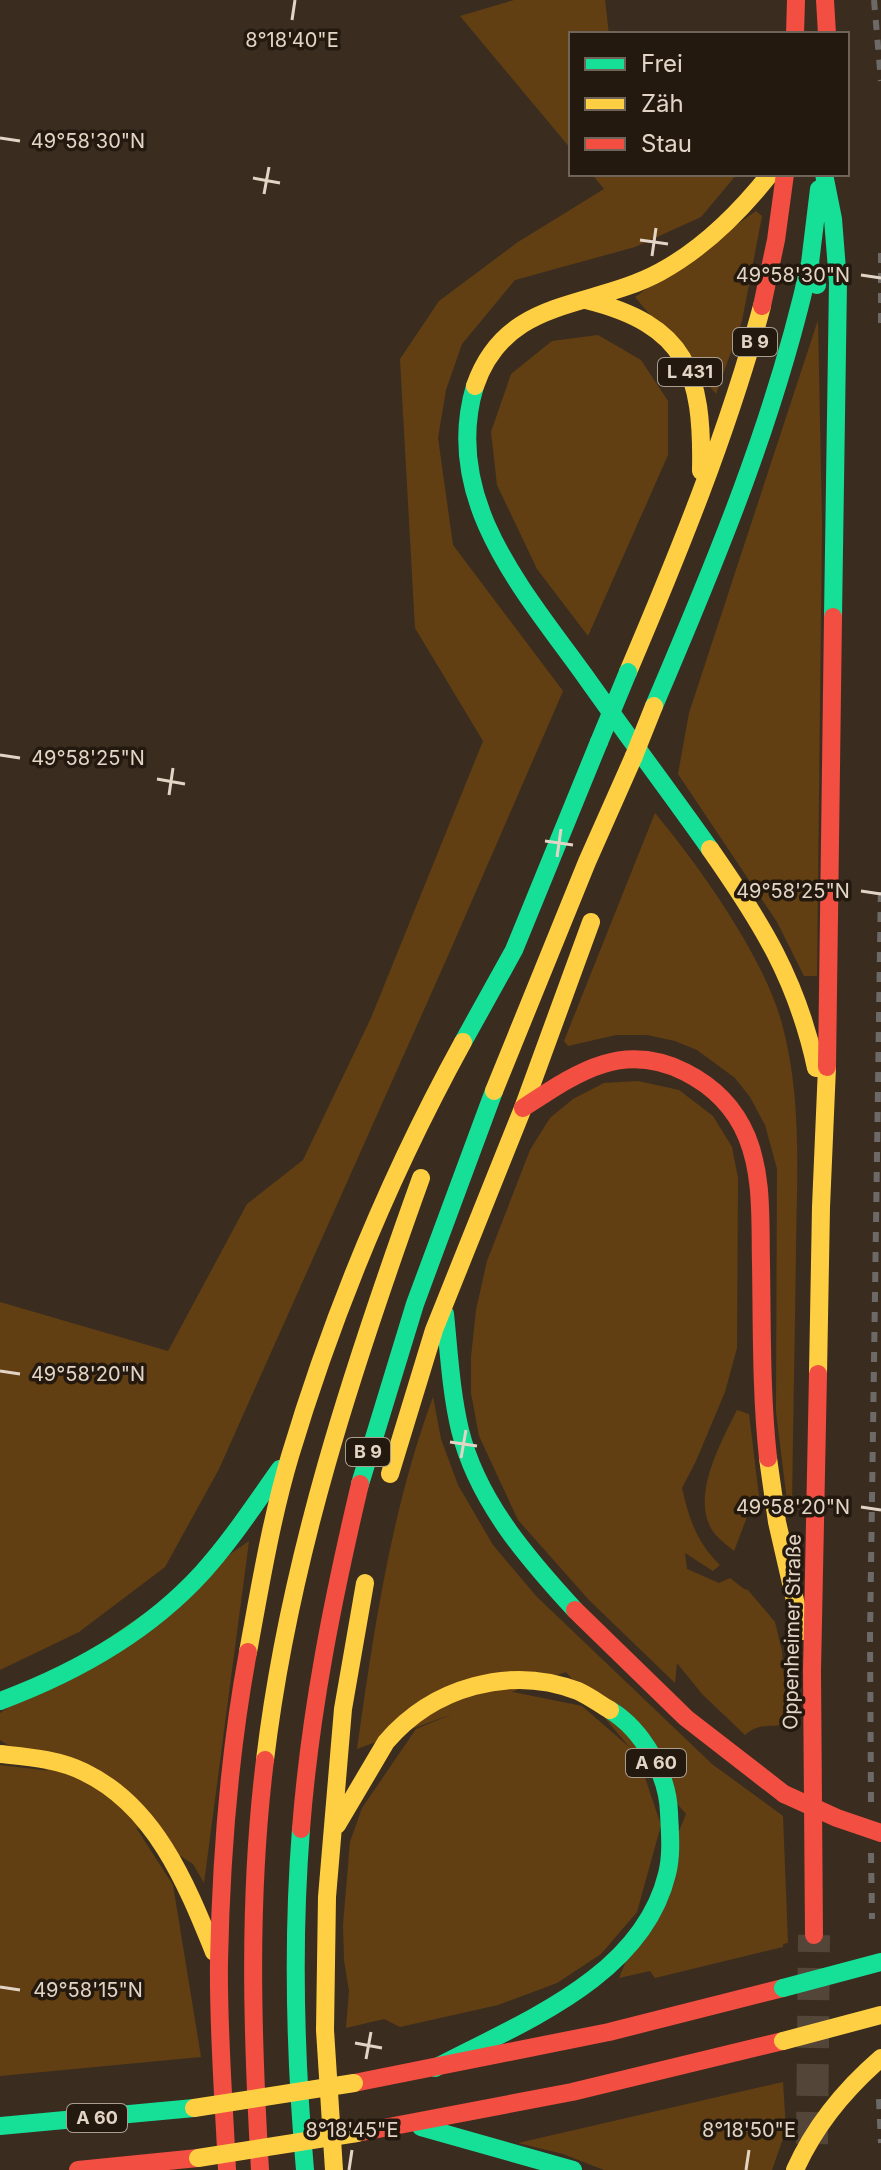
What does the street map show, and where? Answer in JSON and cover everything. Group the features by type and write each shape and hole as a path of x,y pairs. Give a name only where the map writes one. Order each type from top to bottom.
{"main road":[{"path":"795,32 796,0"},
{"path":"825,0 827,32"},
{"name":"L 431","path":"768,176 735,217 688,256 639,283 586,300 550,307 504,337 492,352 475,385 467,430 472,485 492,537 529,599 706,844 767,936 798,999 811,1042 818,1077 823,1138"},
{"name":"B 9","path":"446,1114 495,988 514,950 699,503 738,399 754,343 785,176"},
{"name":"L 431","path":"822,176 810,263 836,349"},
{"name":"L 431","path":"823,176 833,209 839,258 829,1033 823,1138"},
{"name":"B 9","path":"305,2170 295,2025 300,1849 308,1756 340,1561 389,1377 453,1192 703,592 773,408 810,263"},
{"name":"L 431","path":"586,300 624,309 641,318 672,344 684,361 693,380 700,410 703,439 699,503"},
{"path":"617,841 627,779"},
{"path":"384,1497 421,1372 599,901"},
{"path":"227,2170 219,1964 225,1825 235,1734 265,1561 290,1457 348,1287 385,1199 446,1073 495,988"},
{"path":"523,1108 586,1068 644,1060 680,1069 702,1081 731,1106 741,1122 753,1156 760,1203 764,1414 774,1499 812,1671"},
{"name":"Oppenheimer Straße","path":"814,1935 812,1671 823,1138"},
{"name":"B 9","path":"260,2170 251,1995 252,1908 265,1755 277,1676 289,1609 327,1460 358,1356 430,1156"},
{"path":"445,1306 455,1406 461,1433 472,1467 515,1541 558,1592 622,1658 740,1764 784,1794 837,1818 881,1833"},
{"path":"0,1701 66,1673 158,1613 213,1560 290,1457"},
{"path":"334,2170 325,2030 327,1897 343,1709 367,1570"},
{"name":"A 60","path":"334,1832 376,1758 396,1731 440,1699 483,1681 518,1677 538,1679 584,1692 598,1699 629,1726 658,1767 672,1818 670,1861 650,1917 636,1936 594,1978 567,1996 435,2068"},
{"path":"0,1754 50,1760 85,1771 102,1780 134,1807 150,1824 176,1865 219,1964"},
{"name":"A 60","path":"0,2126 194,2108 435,2068 609,2032 881,1962"},
{"path":"78,2170 198,2158 413,2124 648,2076 881,2015"},
{"path":"795,2170 811,2137 829,2112 881,2058"},
{"path":"413,2124 573,2170"}],"shaded area":[{"path":"514,0 605,0 609,32 569,32 569,147 460,16"},
{"path":"594,176 735,176 701,217 635,247 515,280 462,344 446,390 438,438 453,545 563,691 219,1469 165,1567 79,1632 0,1670 0,1302 168,1351 247,1204 303,1160 371,1018 483,741 415,628 400,359 439,301 518,242 604,189"},
{"path":"756,211 762,216 742,321 716,394 635,297"},
{"path":"818,320 822,525 817,976 804,976 777,922 678,774 689,713"},
{"path":"598,335 641,360 668,401 668,455 588,636 537,569 497,485 491,432 511,374 552,341"},
{"path":"655,813 691,859 746,942 773,998 788,1052 793,1079 797,1163 792,1507 788,1509 776,1412 777,1169 765,1125 750,1097 735,1078 697,1050 647,1035 616,1035 568,1046 564,1041"},
{"path":"638,1081 679,1090 713,1116 732,1147 738,1178 737,1348 725,1392 682,1488 695,1530 720,1565 713,1571 685,1553 687,1569 719,1583 730,1578 748,1590 775,1622 782,1651 787,1724 760,1727 745,1735 702,1694 677,1663 675,1683 589,1600 518,1520 479,1436 471,1393 476,1310 487,1261 530,1150 550,1118 573,1099 604,1083"},
{"path":"433,1397 441,1439 458,1485 493,1545 536,1596 712,1764 783,1816 788,1943 783,1947 655,1978 650,1971 619,1978 686,1814 566,1672 357,1749 377,1615 395,1527"},
{"path":"737,1410 749,1414 761,1513 749,1512 734,1551 715,1534 705,1505 710,1472"},
{"path":"249,1541 204,1883 193,1864 0,1740 0,1713"},
{"path":"508,1691 582,1706 637,1754 661,1825 637,1912 601,1954 557,1983 498,2005 400,2027 384,2019 346,2028 349,1991 343,1925 350,1842 362,1808 416,1729"},
{"path":"0,1765 59,1772 124,1809 173,1885 201,2057 0,2076"},
{"path":"783,2082 786,2130 772,2170 604,2170 563,2154 518,2143"}],"tunnel":[{"path":"812,2144 814,1935"}],"railway":[{"path":"874,0 881,81"},
{"path":"881,253 881,328"},
{"path":"871,1802 870,1636 881,882"},
{"path":"871,1853 872,1919"},
{"path":"879,2099 881,2143"}],"traffic: fast":[{"path":"824,176 833,219 838,282 833,617"},
{"path":"817,285 810,263 819,189"},
{"path":"654,706 722,543 762,433 810,263"},
{"path":"475,386 467,427 469,467 479,505 494,542 537,611 710,849"},
{"path":"599,742 628,672"},
{"path":"463,1042 514,950 599,742"},
{"path":"360,1484 415,1304 494,1091"},
{"path":"445,1314 457,1416 478,1480 522,1549 575,1610"},
{"path":"0,1701 55,1678 108,1649 181,1595 213,1561 280,1469"},
{"path":"435,2068 574,1993 605,1969 632,1942 653,1910 670,1859 668,1798 659,1769 643,1741 610,1710"},
{"path":"301,1829 296,1914 296,2000 305,2170"},
{"path":"783,1988 881,1962"},
{"path":"0,2126 194,2108"},
{"path":"421,2127 573,2170"}],"traffic: slow":[{"path":"475,386 489,357 507,336 529,320 660,272 720,229 768,176"},
{"path":"586,300 647,323 667,339 682,358 692,380 698,406 701,471"},
{"path":"628,672 701,491 734,399 762,306"},
{"path":"634,756 654,706"},
{"path":"494,1091 587,862 634,756"},
{"path":"710,849 775,952 799,1006 816,1068"},
{"path":"390,1474 434,1330 523,1108 591,922"},
{"path":"248,1652 283,1480 325,1349 388,1193 463,1042"},
{"path":"818,1374 827,1067"},
{"path":"265,1760 290,1611 326,1464 371,1320 421,1178"},
{"path":"768,1458 777,1522 802,1631"},
{"path":"334,2170 325,2030 327,1897 343,1709 365,1583"},
{"path":"337,1825 386,1742 426,1707 449,1695 474,1686 526,1680 552,1683 578,1691 610,1710"},
{"path":"0,1754 64,1764 109,1787 130,1805 165,1849 192,1900 214,1952"},
{"path":"783,2041 881,2015"},
{"path":"795,2170 832,2109 881,2058"},
{"path":"194,2108 354,2083"},
{"path":"198,2158 357,2133"}],"traffic: jam":[{"path":"795,32 796,0"},
{"path":"825,0 827,32"},
{"path":"762,306 776,240 785,176"},
{"path":"827,1067 833,617"},
{"path":"523,1108 580,1073 619,1060 640,1059 662,1063 695,1078 714,1091 736,1117 747,1137 758,1183 768,1458"},
{"path":"814,1935 812,1671 818,1374"},
{"path":"301,1829 310,1742 324,1655 360,1484"},
{"path":"575,1610 686,1718 784,1794"},
{"path":"227,2170 219,2014 220,1923 231,1768 248,1652"},
{"path":"260,2170 253,1965 256,1862 265,1760"},
{"path":"784,1794 837,1818 881,1833"},
{"path":"354,2083 609,2032 783,1988"},
{"path":"357,2133 572,2092 783,2041"},
{"path":"78,2170 198,2158"}]}
